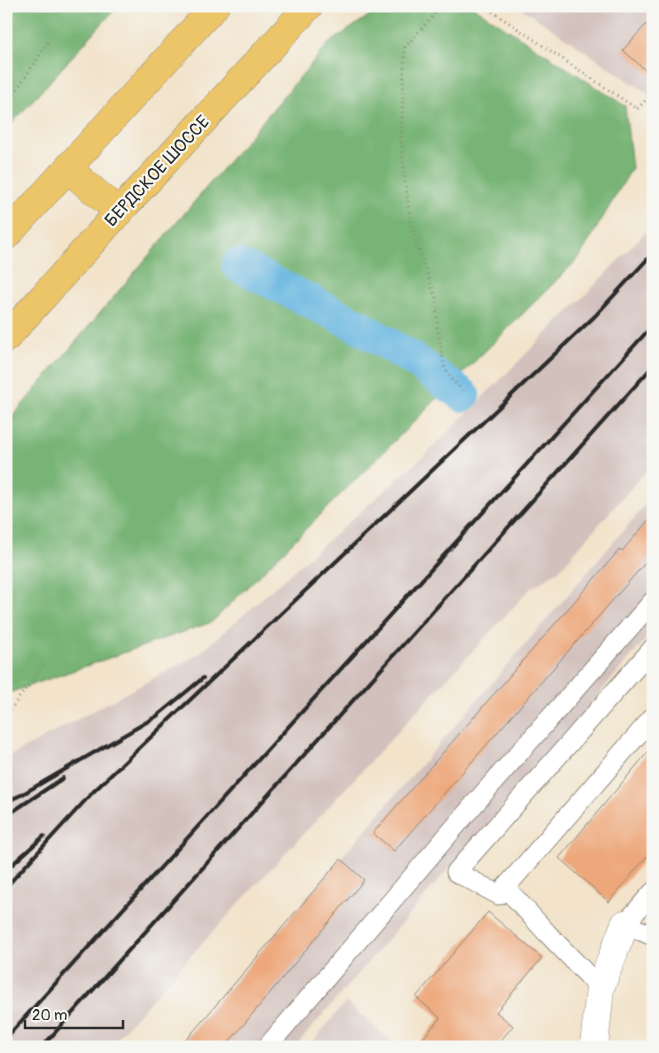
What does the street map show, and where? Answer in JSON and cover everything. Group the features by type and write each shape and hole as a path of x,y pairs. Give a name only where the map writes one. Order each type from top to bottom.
{"highway":[{"path":"6,236 216,6"},
{"name":"БЕРДСКОЕ ШОССЕ","path":"6,338 309,6"},
{"path":"68,169 119,212"}],"street":[{"path":"594,1047 600,988 625,924"}],"lane":[{"path":"267,1047 483,794 653,601"},
{"path":"653,648 456,872 498,895 653,717"},
{"path":"506,887 600,988"},
{"path":"653,892 625,924 653,936"}],"path":[{"path":"442,6 405,47 401,137 411,224 436,298 436,324 444,366 452,380 466,393"},
{"path":"484,6 637,109 653,93"},
{"path":"6,106 49,41"},
{"path":"6,712 10,710 42,665"}],"shaded area":[{"path":"518,6 653,6 653,97"},
{"path":"653,224 653,463 558,571 530,589 196,950 109,1047 6,1047 6,758 200,653 424,456 592,288"},
{"path":"653,496 653,631 295,1047 178,1047"},
{"path":"346,1002 398,1047 308,1047"}],"green space":[{"path":"6,6 118,6 6,130"},
{"path":"383,6 472,6 625,106 632,168 579,258 212,622 6,694 6,424 328,44"}],"building":[{"path":"653,17 653,77 623,50"},
{"path":"653,515 653,554 394,851 373,833 620,549 622,551"},
{"path":"653,746 653,849 609,902 559,858"},
{"path":"341,859 364,880 225,1047 180,1047"},
{"path":"488,912 542,958 496,1012 513,1026 495,1047 416,1047 440,1018 416,997"}],"waterway":[{"path":"238,265 357,325 411,358 463,395"}],"railway":[{"path":"6,887 93,792 595,316 653,253"},
{"path":"6,1038 653,325"},
{"path":"42,1047 653,366"},
{"path":"6,802 157,716 203,678"},
{"path":"6,816 63,778"},
{"path":"6,870 44,836"}]}
